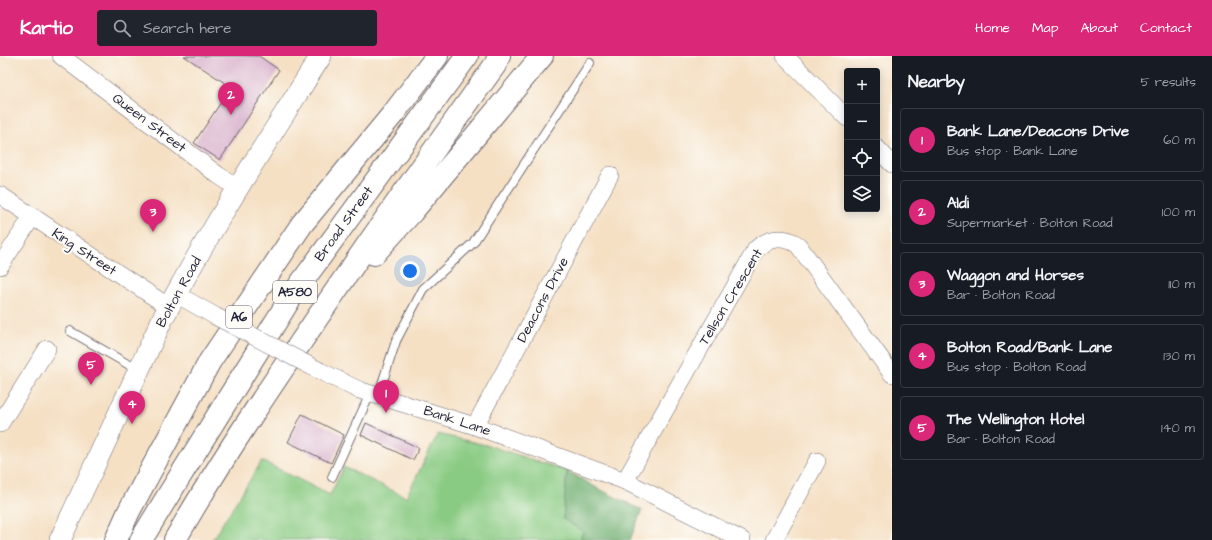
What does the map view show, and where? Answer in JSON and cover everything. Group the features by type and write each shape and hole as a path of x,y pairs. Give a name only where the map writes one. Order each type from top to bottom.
{"highway":[{"name":"A6","path":"116,540 129,511 210,361 302,224 393,114 437,56"},
{"name":"Broad Street","path":"141,540 168,494 293,294 467,56"},
{"name":"Broad Street","path":"175,540 194,506 257,406 394,204 495,65 499,56"},
{"path":"321,313 412,212 542,56"}],"street":[{"name":"Queen Street","path":"61,56 218,175 238,188"},
{"name":"Bolton Road","path":"60,540 173,300 238,188 321,56"},
{"path":"785,56 844,115"},
{"path":"880,151 892,164"},
{"name":"Deacons Drive","path":"475,426 610,175"},
{"name":"King Street","path":"0,195 32,217 173,300"},
{"path":"0,266 32,217"},
{"name":"Tellson Crescent","path":"625,480 756,249 770,240 786,239 793,241 801,248 892,374"},
{"name":"Bank Lane","path":"173,300 215,316 359,390 475,426 625,480 736,539"},
{"path":"0,424 47,349"},
{"path":"774,540 817,461"}],"lane":[{"path":"332,477 374,395 396,341 423,289 473,243 590,63"},
{"path":"70,331 139,371"}],"green space":[{"path":"438,434 490,446 567,471 563,519 584,532 580,540 212,540 262,461 330,495 344,467 406,497"},
{"path":"567,471 597,488 642,510 630,540 580,540 583,531 563,519"}],"building":[{"path":"184,56 259,56 279,70 220,160 194,143 231,87"},
{"path":"302,414 344,435 331,463 288,442"},
{"path":"366,423 419,448 413,460 361,435"}],"place":[{"name":"Aldi","path":"231,115"},
{"name":"Waggon and Horses","path":"153,232"},
{"name":"The Wellington Hotel","path":"91,385"},
{"name":"Bank Lane/Deacons Drive","path":"386,413"},
{"name":"Bolton Road/Bank Lane","path":"132,424"}]}
